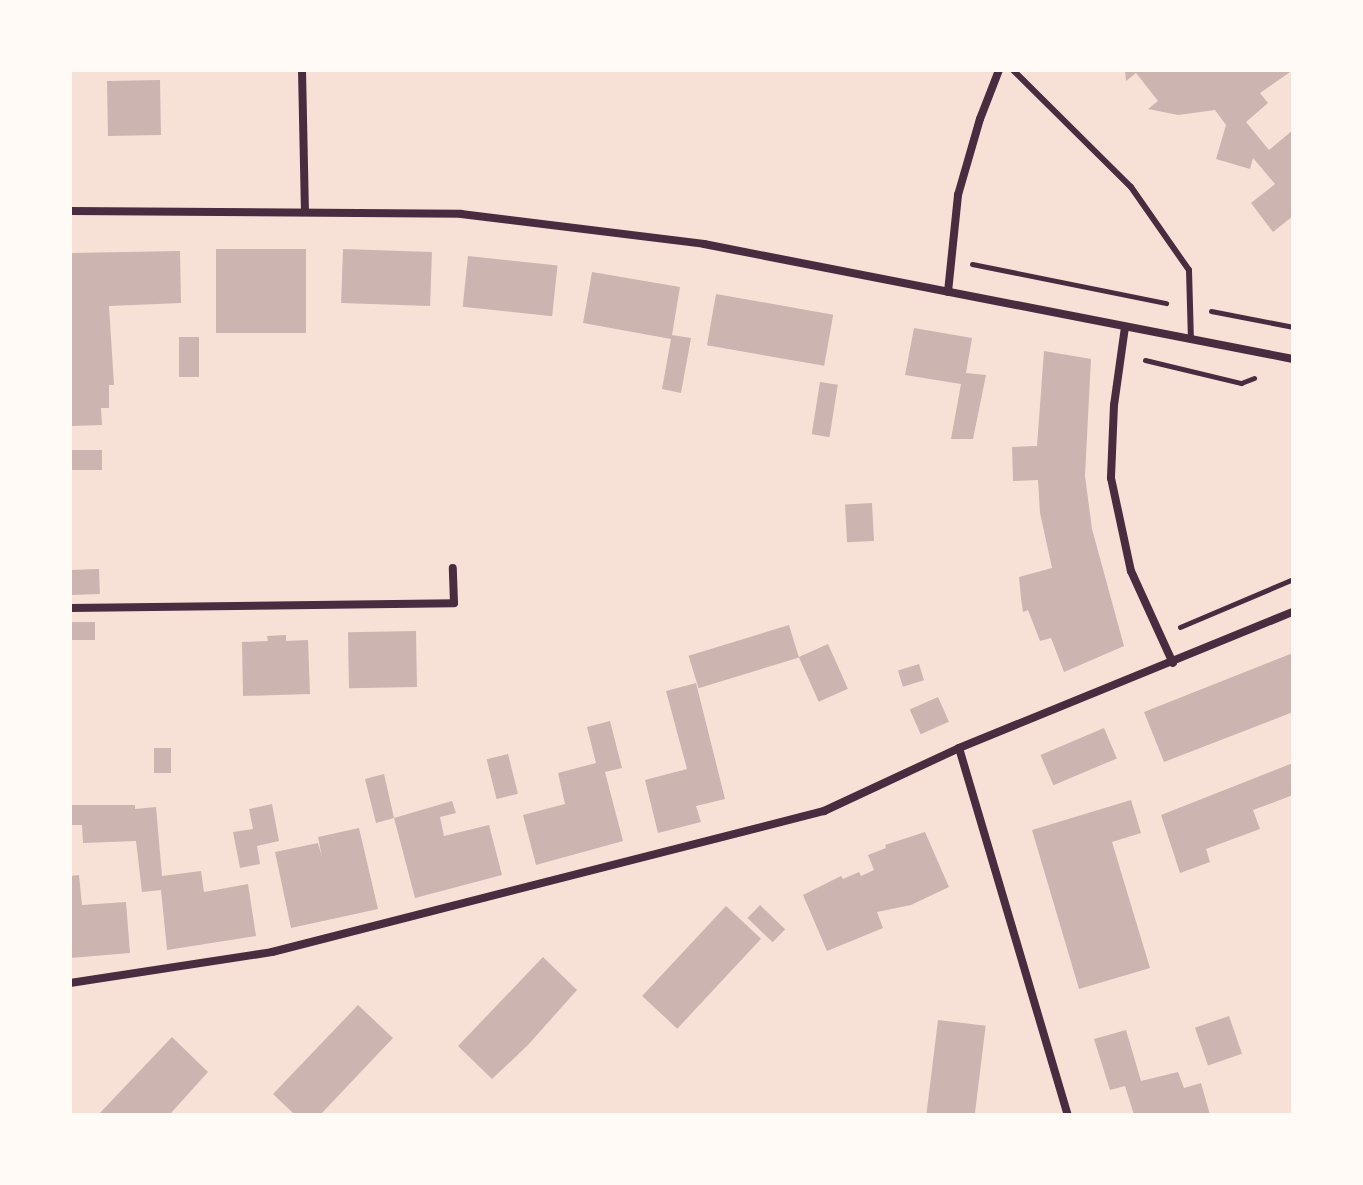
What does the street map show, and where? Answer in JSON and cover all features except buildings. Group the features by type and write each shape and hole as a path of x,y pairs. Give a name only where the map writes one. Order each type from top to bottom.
{"street":[{"path":"302,70 305,212"},
{"path":"948,292 958,195 980,119 999,70"},
{"path":"70,211 461,214 704,244 1293,359"},
{"path":"1125,327 1114,405 1111,478 1131,571 1173,663"},
{"path":"70,608 454,603 453,568"},
{"path":"70,983 272,952 824,811 959,748 1293,612"},
{"path":"959,748 1068,1115"}],"lane":[{"path":"1013,70 1070,122 1131,187 1189,270 1191,340"}],"path":[{"path":"951,260 1293,327"}]}
